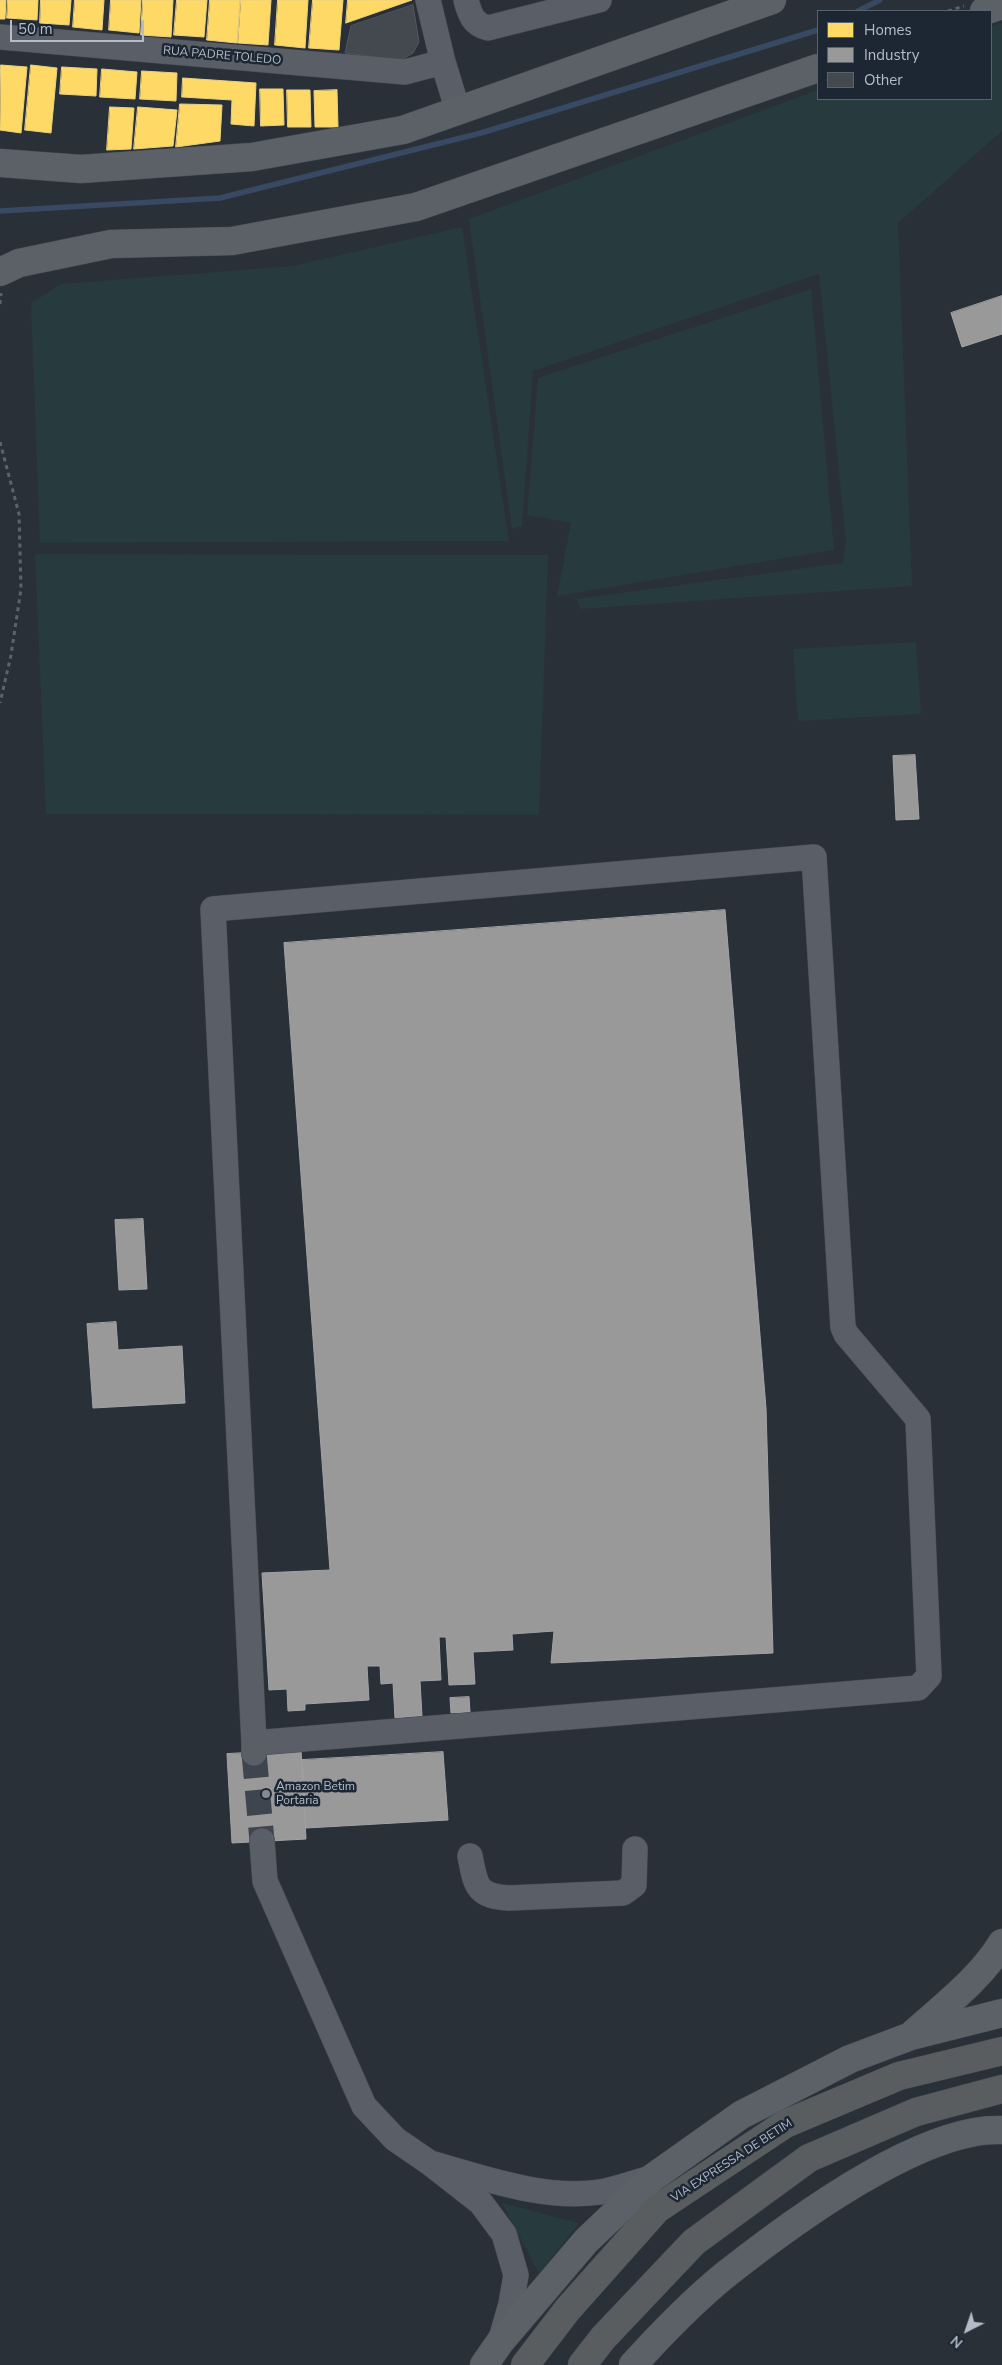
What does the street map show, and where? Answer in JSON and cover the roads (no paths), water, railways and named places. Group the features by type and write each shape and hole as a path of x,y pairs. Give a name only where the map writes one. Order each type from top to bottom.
{"highway":[{"name":"VIA EXPRESSA DE BETIM","path":"526,2365 568,2309 657,2209 777,2129 899,2076 1002,2051"},
{"path":"582,2365 603,2338 694,2242 809,2158 916,2112 1002,2089"}],"main road":[{"path":"0,163 81,169 252,157 403,130 772,0"},
{"path":"987,10 1002,5"},
{"path":"0,284 10,267 110,244 232,241 416,207 817,68"},
{"path":"911,2036 955,1997 996,1954 1002,1943"},
{"path":"484,2365 500,2342 586,2242 652,2178 741,2115 850,2059 911,2036 1002,2013"},
{"path":"633,2365 657,2338 724,2276 803,2217 865,2178 916,2151 955,2136 992,2129 1002,2130"}],"street":[{"path":"428,0 442,62 458,111"},
{"path":"466,0 470,15 478,25 488,28 599,0"},
{"name":"RUA PADRE TOLEDO","path":"0,37 406,72 442,62"},
{"path":"814,857 843,1327 846,1334 918,1419 928,1676 918,1688 254,1748 213,909 814,857"},
{"path":"262,1841 265,1881 364,2106 394,2139 430,2163 481,2203 504,2234 516,2275 511,2304 500,2342"},
{"path":"470,1856 475,1881 483,1893 491,1897 509,1898 623,1893 634,1885 635,1849"},
{"path":"430,2163 494,2181 547,2193 599,2192 652,2178"}],"waterway":[{"path":"860,10 880,0"},
{"path":"0,211 220,198 481,133 817,30"}],"tunnel":[{"path":"254,1753 262,1841"}],"place":[{"name":"Amazon Betim Portaria","path":"266,1794"}]}
